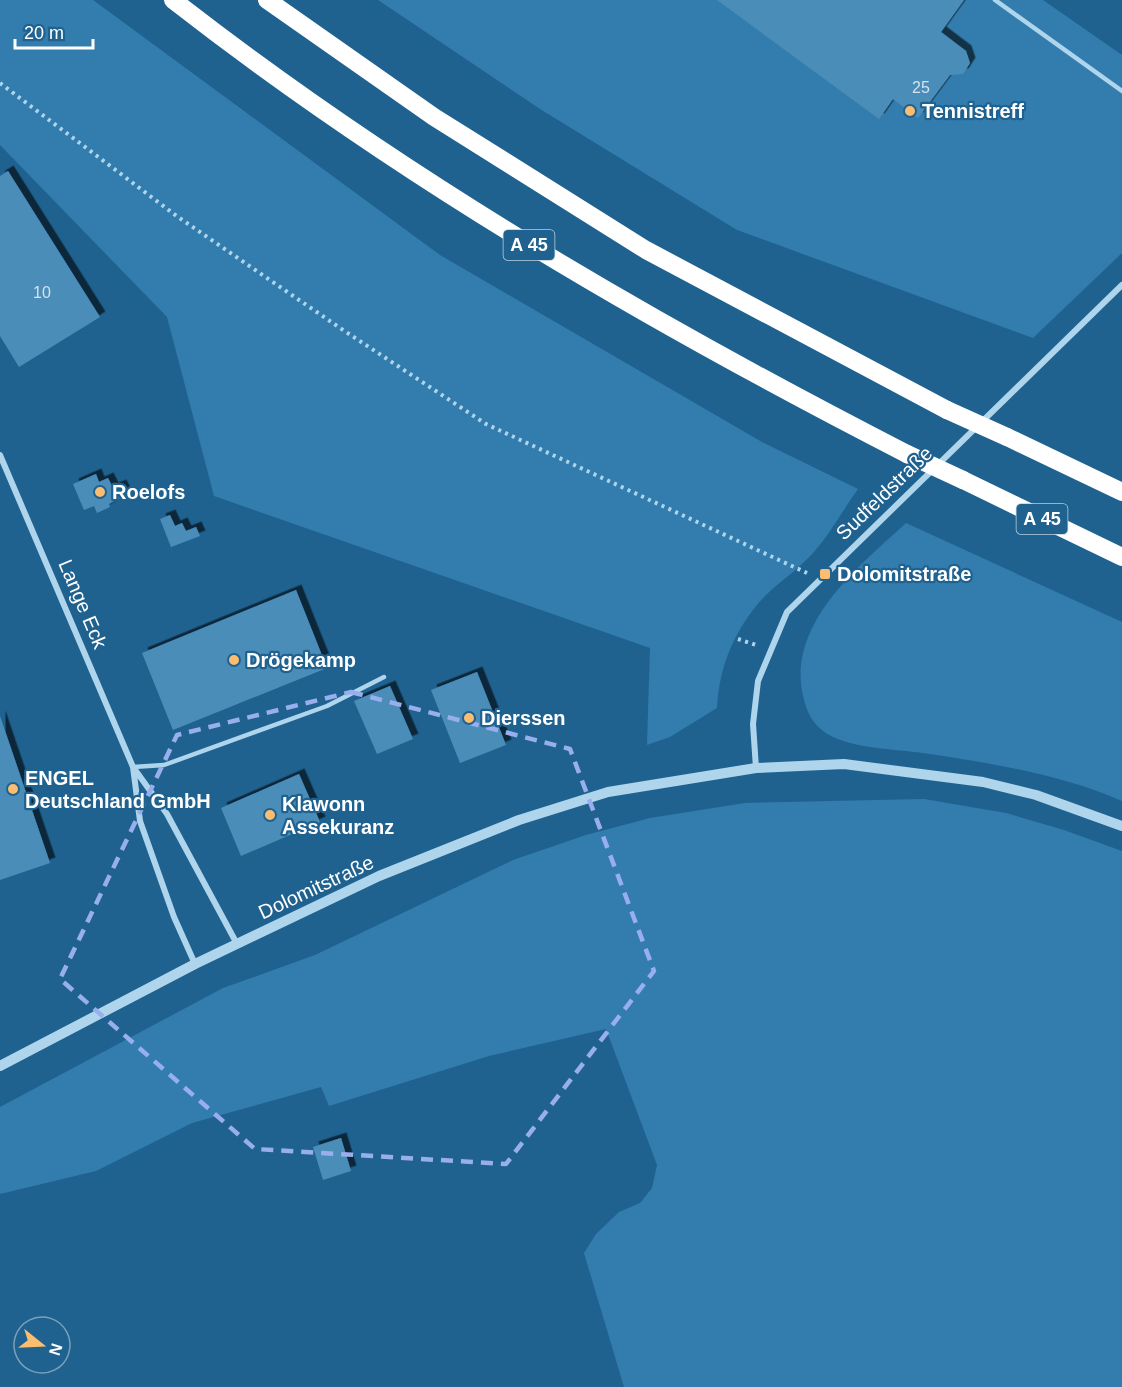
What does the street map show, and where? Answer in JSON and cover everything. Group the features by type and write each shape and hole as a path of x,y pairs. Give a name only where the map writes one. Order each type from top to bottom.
{"highway":[{"name":"A 45","path":"173,0 338,121 558,263 729,361 907,454 1122,557"},
{"path":"267,0 434,117 646,250 946,410 1122,492"}],"street":[{"name":"Sudfeldstraße","path":"756,768 753,723 758,681 787,612 819,578 1122,285"},
{"name":"Lange Eck","path":"0,455 133,767 167,814 237,944"},
{"name":"Dolomitstraße","path":"0,1066 195,964 380,876 519,820 608,792 756,768 844,764 983,782 1036,795 1122,826"},
{"name":"Lange Eck","path":"133,767 140,821 174,917 195,964"}],"lane":[{"path":"995,0 1122,91"},
{"path":"133,767 164,765 327,706 384,678"}],"path":[{"path":"0,83 178,216 340,328 486,424 819,578"}],"highlighted area":[{"path":"351,692 570,749 654,971 506,1164 255,1149 60,979 177,735"}],"shaded area":[{"path":"0,0 93,0 440,255 762,442 858,489 813,553 765,596 746,621 725,662 717,708 670,737 647,745 650,648 214,496 167,317 0,145"},
{"path":"378,0 1043,0 1122,55 1122,253 1033,338 737,230 540,109"},
{"path":"906,523 1122,622 1122,801 1074,784 999,765 854,744 827,734 814,721 804,700 801,673 805,647 815,623 847,579"},
{"path":"924,799 1006,813 1064,830 1122,851 1122,1387 624,1387 584,1253 596,1234 619,1212 640,1203 652,1188 657,1165 606,1029 489,1056 329,1106 321,1087 192,1123 96,1171 0,1194 0,1107 223,988 315,955 513,860 586,835 650,818 745,803"}],"building":[{"path":"717,0 964,0 941,32 966,51 970,63 963,74 950,75 918,118 893,99 879,119"},
{"path":"8,171 100,317 19,367 0,336 0,176"},
{"name":"Roelofs","path":"96,474 99,482 108,478 113,488 121,485 126,495 97,513 94,506 84,510 73,484"},
{"path":"170,515 175,526 182,523 186,531 196,527 200,536 171,547 160,519"},
{"name":"Drögekamp","path":"296,590 327,668 173,730 142,653"},
{"name":"Dierssen","path":"477,672 506,745 460,763 431,690"},
{"path":"390,686 413,739 377,754 354,701"},
{"name":"ENGEL Deutschland GmbH","path":"0,716 50,863 0,880"},
{"name":"Klawonn Assekuranz","path":"299,774 320,822 241,856 221,808"},
{"path":"341,1138 351,1171 323,1180 313,1147"}],"place":[{"name":"Tennistreff","path":"910,111"},
{"name":"Roelofs","path":"100,492"},
{"name":"Dolomitstraße","path":"825,574"},
{"name":"Drögekamp","path":"234,660"},
{"name":"Dierssen","path":"469,718"},
{"name":"ENGEL Deutschland GmbH","path":"13,789"},
{"name":"Klawonn Assekuranz","path":"270,815"}]}
